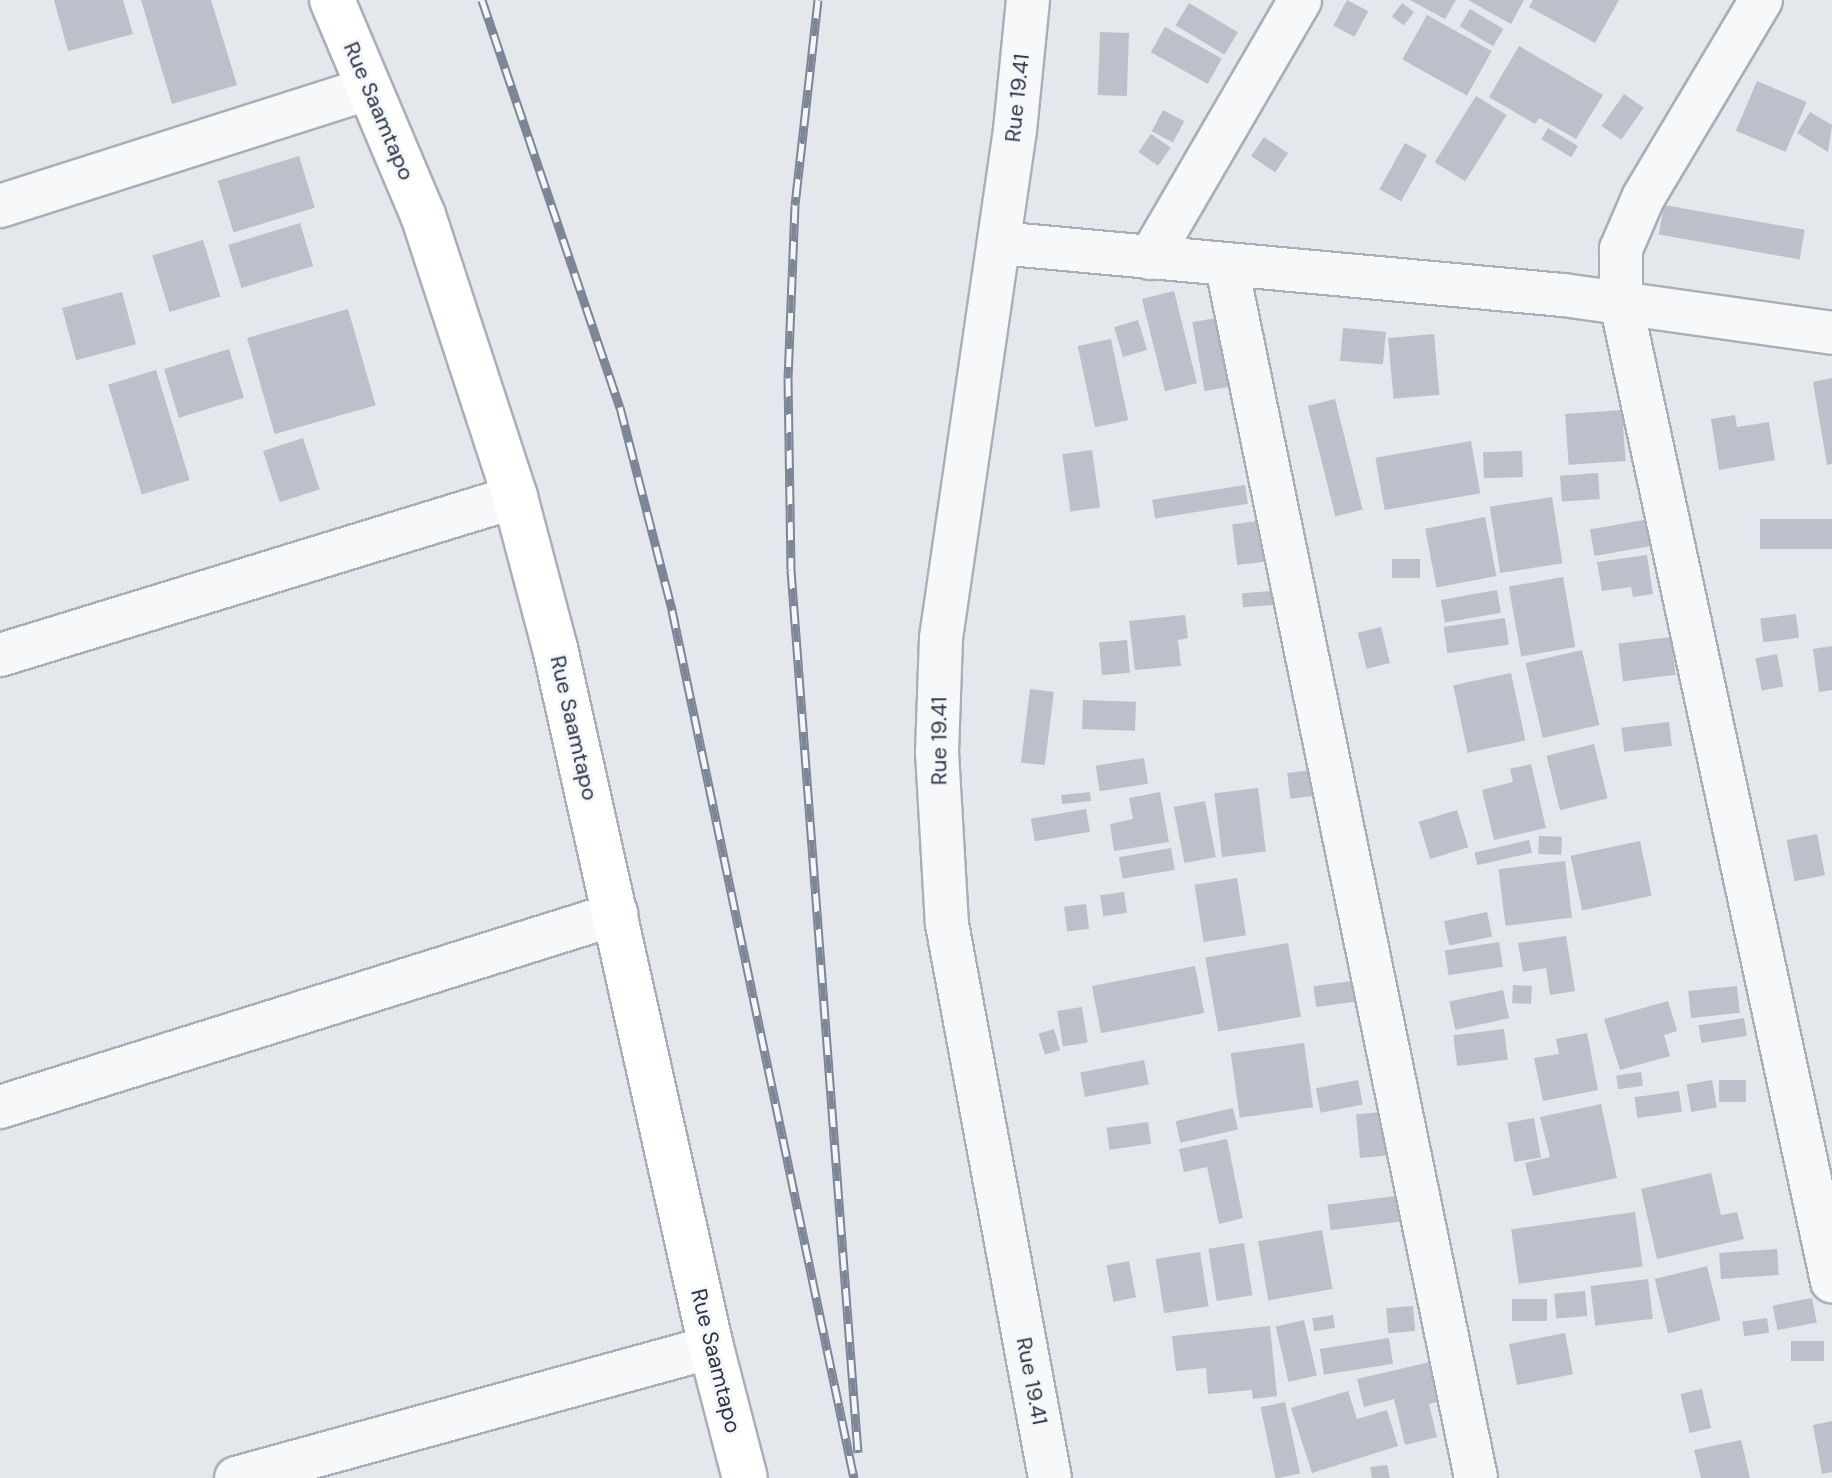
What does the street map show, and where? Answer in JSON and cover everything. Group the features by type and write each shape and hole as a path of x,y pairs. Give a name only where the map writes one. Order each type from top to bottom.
{"main road":[{"name":"Rue Saamtapo","path":"332,0 423,215 515,497 616,914 711,1347 745,1478"}],"street":[{"name":"Rue 19.41","path":"1028,0 999,243 941,638 937,752 947,924 1050,1478"},
{"path":"1150,258 1300,0"},
{"path":"1761,0 1643,198 1621,249 1621,303 1832,1281"},
{"path":"0,206 370,88"},
{"path":"999,243 1621,303 1832,333"},
{"path":"1227,267 1476,1478"},
{"path":"0,655 515,497"},
{"path":"0,1107 616,914"},
{"path":"236,1478 711,1347"}],"building":[{"path":"54,0 123,0 133,34 68,51"},
{"path":"141,0 211,0 237,85 172,104"},
{"path":"1347,0 1368,11 1355,37 1333,26"},
{"path":"1410,0 1456,0 1445,19"},
{"path":"1468,0 1524,0 1511,24"},
{"path":"1533,0 1619,0 1595,43 1529,7"},
{"path":"1189,3 1238,32 1224,55 1176,25"},
{"path":"1402,3 1414,12 1404,26 1392,17"},
{"path":"1470,9 1503,29 1493,46 1460,26"},
{"path":"1427,15 1492,51 1467,95 1402,60"},
{"path":"1165,27 1222,59 1208,84 1151,52"},
{"path":"1100,32 1129,33 1127,96 1098,95"},
{"path":"1519,46 1603,95 1576,139 1539,118 1535,124 1489,97"},
{"path":"1757,81 1807,102 1786,152 1736,131"},
{"path":"1624,94 1644,108 1621,140 1602,126"},
{"path":"1476,96 1507,115 1465,181 1435,162"},
{"path":"1163,110 1184,121 1173,142 1152,131"},
{"path":"1810,112 1832,125 1828,152 1797,133"},
{"path":"1548,128 1578,146 1571,157 1541,139"},
{"path":"1151,134 1171,148 1158,166 1138,152"},
{"path":"1264,137 1288,153 1275,172 1251,156"},
{"path":"1405,143 1427,155 1401,201 1379,189"},
{"path":"299,156 315,208 234,232 218,181"},
{"path":"1664,205 1805,230 1800,259 1659,235"},
{"path":"300,223 313,266 241,288 228,245"},
{"path":"203,240 220,296 170,312 152,255"},
{"path":"1174,291 1197,383 1165,391 1142,299"},
{"path":"122,292 136,344 76,360 62,308"},
{"path":"348,309 376,405 275,434 247,338"},
{"path":"1216,318 1228,387 1205,391 1192,322"},
{"path":"1138,320 1147,350 1123,357 1114,327"},
{"path":"1343,328 1386,332 1383,365 1340,361"},
{"path":"1434,334 1439,395 1393,399 1388,338"},
{"path":"1111,339 1128,420 1095,427 1078,346"},
{"path":"229,349 244,398 179,418 164,369"},
{"path":"156,370 190,480 142,495 108,385"},
{"path":"1832,378 1832,464 1827,465 1813,382"},
{"path":"1335,399 1363,510 1335,516 1308,406"},
{"path":"1622,410 1626,461 1569,465 1565,414"},
{"path":"1735,415 1737,427 1769,422 1775,460 1719,470 1711,419"},
{"path":"303,438 320,489 280,502 263,451"},
{"path":"1471,441 1480,493 1385,510 1375,458"},
{"path":"1092,450 1100,507 1070,512 1062,454"},
{"path":"1522,451 1523,477 1484,478 1483,452"},
{"path":"1598,473 1600,499 1562,502 1560,476"},
{"path":"1245,485 1248,504 1155,518 1152,500"},
{"path":"1552,497 1562,563 1500,573 1490,507"},
{"path":"1485,517 1496,576 1437,588 1425,529"},
{"path":"1649,519 1654,546 1595,556 1590,529"},
{"path":"1760,519 1832,519 1832,549 1760,549"},
{"path":"1259,521 1264,562 1237,565 1232,524"},
{"path":"1647,555 1653,594 1633,597 1631,587 1602,591 1597,562"},
{"path":"1392,559 1420,559 1420,578 1392,578"},
{"path":"1563,577 1575,647 1521,656 1509,587"},
{"path":"1497,590 1501,613 1445,623 1441,600"},
{"path":"1273,591 1274,605 1243,607 1242,593"},
{"path":"1796,614 1799,638 1763,642 1760,618"},
{"path":"1185,615 1188,638 1178,640 1181,666 1135,670 1129,621"},
{"path":"1505,618 1509,645 1447,653 1444,627"},
{"path":"1381,627 1390,663 1367,669 1358,633"},
{"path":"1671,637 1676,675 1623,681 1618,643"},
{"path":"1127,640 1130,673 1102,675 1099,642"},
{"path":"1832,646 1832,690 1819,692 1813,649"},
{"path":"1582,650 1599,725 1543,738 1525,663"},
{"path":"1777,654 1783,686 1762,691 1755,658"},
{"path":"1511,673 1525,740 1468,753 1453,685"},
{"path":"1030,689 1054,692 1045,765 1021,762"},
{"path":"1083,700 1136,702 1135,731 1082,729"},
{"path":"1669,722 1672,746 1624,752 1621,728"},
{"path":"1594,744 1608,798 1560,810 1546,756"},
{"path":"1144,758 1148,784 1100,791 1096,766"},
{"path":"1531,764 1546,828 1494,840 1482,790 1513,782 1510,769"},
{"path":"1311,770 1314,796 1290,799 1287,773"},
{"path":"1258,788 1266,852 1222,857 1214,793"},
{"path":"1090,792 1091,801 1062,804 1061,795"},
{"path":"1160,792 1169,842 1114,851 1110,824 1133,819 1129,798"},
{"path":"1205,801 1216,857 1184,863 1174,807"},
{"path":"1086,809 1090,832 1035,841 1031,819"},
{"path":"1457,810 1468,847 1430,859 1419,822"},
{"path":"1817,834 1825,875 1795,881 1787,840"},
{"path":"1539,836 1562,837 1561,855 1538,854"},
{"path":"1529,840 1532,853 1477,865 1474,853"},
{"path":"1640,841 1652,896 1582,911 1571,856"},
{"path":"1171,848 1175,870 1123,879 1119,857"},
{"path":"1565,861 1572,918 1505,926 1498,869"},
{"path":"1237,878 1246,935 1204,942 1195,885"},
{"path":"1124,892 1127,913 1103,916 1100,895"},
{"path":"1086,904 1089,929 1067,931 1064,907"},
{"path":"1487,912 1492,936 1449,946 1444,921"},
{"path":"1566,936 1575,991 1550,995 1546,968 1523,972 1518,943"},
{"path":"1499,942 1503,967 1449,975 1445,951"},
{"path":"1288,943 1301,1017 1218,1031 1205,958"},
{"path":"1195,966 1204,1013 1101,1033 1092,986"},
{"path":"1358,980 1361,1001 1316,1007 1313,986"},
{"path":"1513,985 1532,986 1531,1004 1512,1003"},
{"path":"1737,986 1740,1013 1691,1018 1688,991"},
{"path":"1503,990 1509,1018 1455,1030 1449,1001"},
{"path":"1668,1001 1677,1031 1664,1035 1670,1056 1620,1070 1604,1019"},
{"path":"1082,1007 1088,1043 1063,1046 1057,1011"},
{"path":"1744,1018 1747,1036 1701,1043 1699,1025"},
{"path":"1054,1029 1060,1050 1045,1055 1039,1033"},
{"path":"1504,1029 1508,1060 1457,1066 1453,1035"},
{"path":"1587,1033 1598,1090 1543,1101 1534,1058 1559,1054 1556,1039"},
{"path":"1304,1043 1313,1107 1240,1118 1231,1053"},
{"path":"1144,1060 1149,1085 1085,1097 1080,1072"},
{"path":"1641,1072 1643,1086 1618,1089 1616,1075"},
{"path":"1358,1080 1363,1105 1321,1113 1316,1088"},
{"path":"1712,1080 1717,1108 1691,1112 1686,1085"},
{"path":"1719,1080 1746,1080 1746,1102 1719,1102"},
{"path":"1679,1091 1682,1112 1637,1118 1634,1097"},
{"path":"1601,1104 1617,1178 1533,1196 1525,1163 1550,1157 1540,1117"},
{"path":"1233,1108 1238,1129 1180,1143 1176,1121"},
{"path":"1382,1112 1386,1156 1360,1158 1356,1114"},
{"path":"1534,1118 1541,1157 1514,1162 1507,1123"},
{"path":"1148,1122 1151,1144 1109,1150 1106,1128"},
{"path":"1227,1139 1243,1218 1219,1224 1207,1167 1184,1172 1179,1149"},
{"path":"1711,1173 1721,1215 1737,1212 1744,1239 1657,1259 1641,1189"},
{"path":"1396,1196 1399,1222 1331,1230 1328,1204"},
{"path":"1635,1212 1643,1266 1519,1284 1511,1229"},
{"path":"1322,1230 1332,1289 1268,1300 1258,1241"},
{"path":"1244,1243 1252,1295 1217,1301 1208,1249"},
{"path":"1777,1249 1779,1275 1721,1279 1719,1253"},
{"path":"1200,1252 1209,1306 1164,1313 1156,1259"},
{"path":"1129,1261 1136,1297 1113,1302 1106,1265"},
{"path":"1707,1266 1721,1320 1668,1333 1655,1279"},
{"path":"1648,1279 1653,1319 1595,1326 1590,1286"},
{"path":"1585,1291 1587,1316 1556,1319 1554,1294"},
{"path":"1812,1298 1817,1323 1778,1330 1773,1306"},
{"path":"1512,1299 1547,1299 1547,1321 1512,1321"},
{"path":"1413,1306 1415,1331 1388,1333 1386,1308"},
{"path":"1333,1315 1335,1328 1314,1331 1312,1318"},
{"path":"1767,1318 1769,1333 1744,1336 1742,1321"},
{"path":"1304,1320 1317,1376 1289,1382 1276,1327"},
{"path":"1270,1326 1277,1396 1253,1399 1252,1390 1208,1394 1206,1368 1176,1371 1172,1336"},
{"path":"1565,1333 1573,1374 1517,1385 1509,1344"},
{"path":"1389,1338 1393,1364 1324,1375 1320,1349"},
{"path":"1791,1341 1824,1341 1824,1361 1791,1361"},
{"path":"1443,1359 1453,1399 1429,1404 1437,1437 1405,1445 1394,1399 1364,1407 1357,1379"},
{"path":"1702,1389 1711,1428 1690,1433 1681,1394"},
{"path":"1348,1391 1357,1419 1387,1410 1398,1446 1312,1473 1291,1408"},
{"path":"1285,1402 1300,1473 1276,1478 1261,1407"},
{"path":"1832,1421 1832,1472 1822,1474 1813,1425"},
{"path":"1741,1440 1750,1478 1701,1478 1694,1450"},
{"path":"1387,1465 1390,1478 1372,1478 1370,1467"}],"railway":[{"path":"482,0 620,407 672,610 854,1478"},
{"path":"818,0 795,205 788,378 791,570 858,1452"}]}
